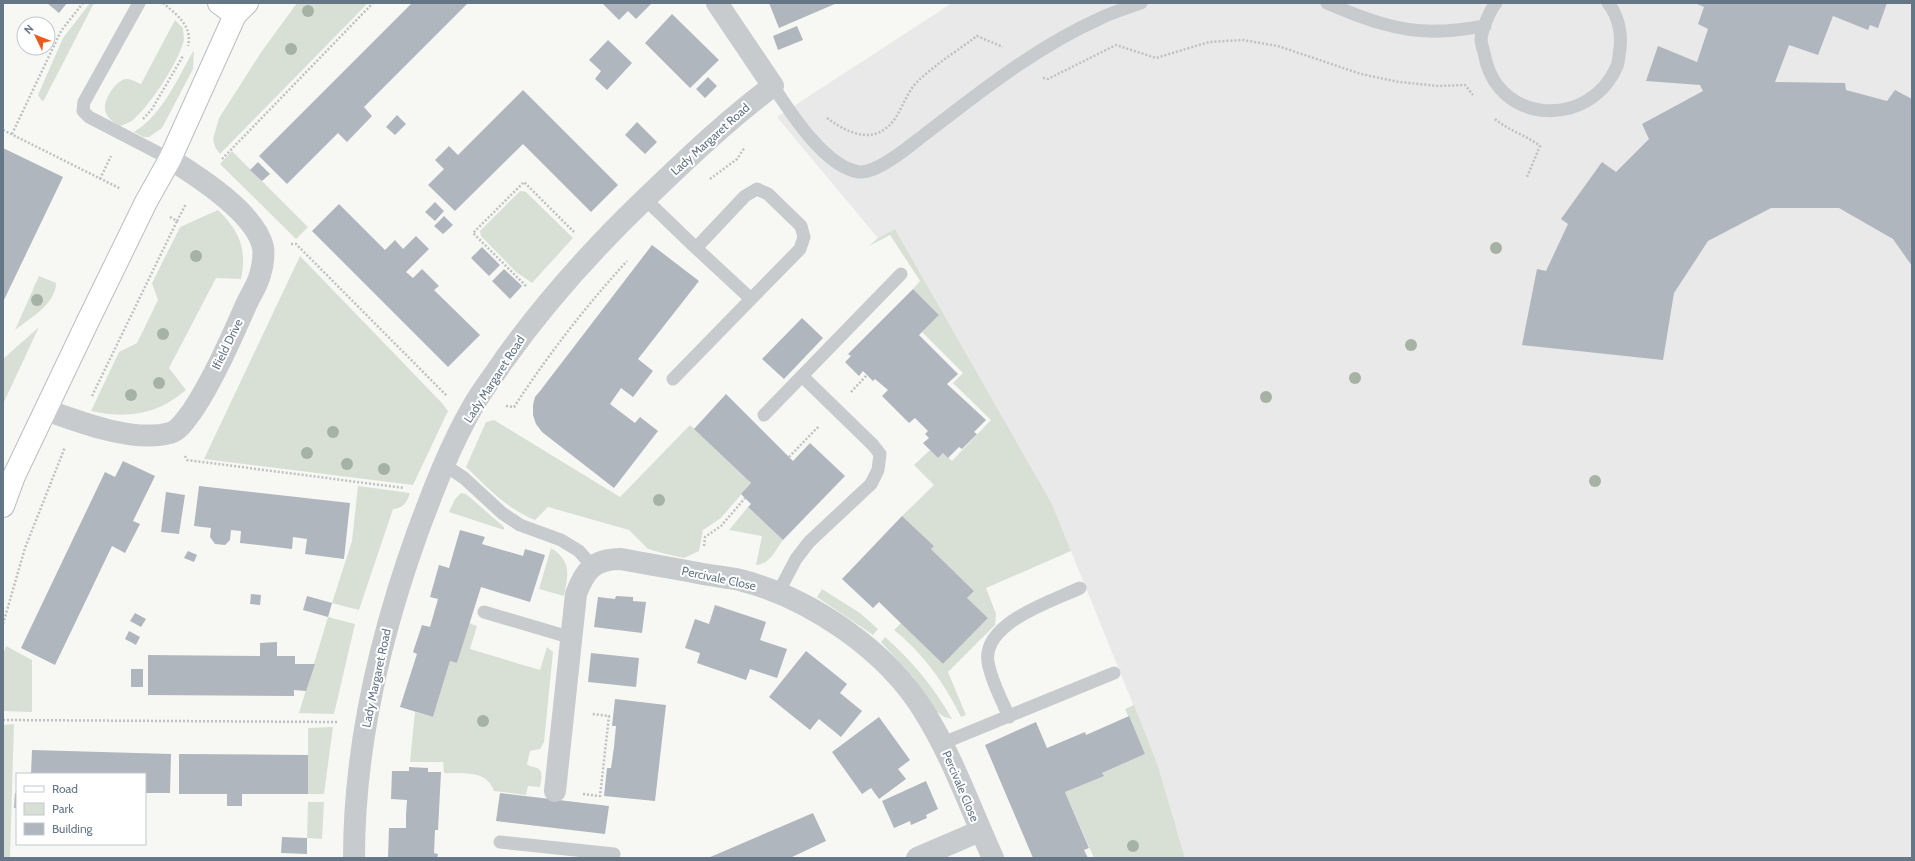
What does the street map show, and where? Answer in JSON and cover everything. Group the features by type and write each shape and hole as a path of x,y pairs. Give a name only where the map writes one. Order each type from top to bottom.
{"street":[{"path":"717,3 773,86"},
{"path":"3,506 14,476 146,202 170,158 234,7"},
{"name":"Lady Margaret Road","path":"354,858 357,782 365,726 386,627 408,558 443,464 474,405 524,332 594,251 705,141 744,107 773,86"},
{"name":"Ifield Drive","path":"170,158 199,177 223,196 252,227 263,248 261,272 230,340 193,410 182,425 170,433"},
{"path":"46,410 111,431 142,435 170,433"},
{"name":"Percivale Close","path":"592,566 606,559 621,559 739,580 778,592 803,604 853,636 882,661 911,692 925,712 943,743 993,858"},
{"path":"555,791 576,594 583,577 592,566"},
{"path":"917,858 980,831"}],"lane":[{"path":"139,3 84,102 84,110 89,117 170,158"},
{"path":"773,86 797,122 818,146 842,166 860,172 879,167 898,155 997,78 1058,40 1101,17 1141,3"},
{"path":"1327,3 1357,16 1413,30 1438,31 1485,26"},
{"path":"1496,3 1491,9 1481,38 1488,69 1503,92 1526,107 1554,112 1581,106 1604,89 1618,65 1621,37 1614,11 1608,3"},
{"path":"673,379 800,249 804,237 801,226 768,194 757,189 745,196 696,248"},
{"path":"645,199 751,299"},
{"path":"764,415 901,274"},
{"path":"778,592 796,559 809,542 871,484 878,470 880,454 873,445 802,376"},
{"path":"443,464 464,478 502,513 520,525 561,540 579,551 592,566"},
{"path":"1009,717 990,672 988,649 1004,627 1016,618 1080,588"},
{"path":"484,612 572,638"},
{"path":"943,743 1114,673"},
{"path":"500,842 563,854 614,854"}],"path":[{"path":"12,134 61,31 83,3"},
{"path":"100,179 122,134 141,121 152,110 189,44 188,32 181,19 163,3"},
{"path":"824,115 837,125 856,135 872,136 886,129 896,118 916,84 977,36 1011,50 1032,76 1048,79 1116,45 1156,58 1209,42 1243,40 1278,46 1361,74 1438,86 1465,85 1475,98"},
{"path":"1491,115 1506,128 1529,138 1540,146 1527,176"},
{"path":"546,306 473,233 524,182 594,251"},
{"path":"170,433 187,460 414,489 432,494"},
{"path":"699,573 705,537 721,526 745,498"},
{"path":"555,791 600,796 609,716 564,710"},
{"path":"3,720 339,722 365,726"}],"shaded area":[{"path":"952,3 1912,3 1912,858 1185,858 1158,766 1052,504 895,229 878,238 777,117"}],"green space":[{"path":"90,3 94,3 44,100 42,101 38,95 63,38"},
{"path":"297,3 368,3 220,154 215,147 213,139 219,118 262,51"},
{"path":"175,20 183,28 184,41 180,52 163,82 149,102 133,120 120,126 108,117 105,111 106,100 111,90 122,80 126,79 141,84"},
{"path":"194,50 193,69 162,128 149,137 143,137 134,132 153,116 161,106"},
{"path":"232,151 308,227 296,239 220,164"},
{"path":"520,191 526,192 573,238 532,283 516,272 481,236 480,231"},
{"path":"218,210 237,233 242,249 243,268 241,279 216,278 169,368 186,390 164,405 141,413 117,415 91,411 119,352 137,343 158,300 152,283 180,227"},
{"path":"895,229 1052,504 1071,551 986,588 996,614 995,625 948,672 966,715 961,717 948,693 924,659 894,630 901,623 943,664 988,618 967,598 974,591 931,549 934,546 902,516 934,485 914,465 930,450 938,458 943,453 952,461 991,420 953,383 963,373 922,332 939,315 913,289 920,281 890,235 869,246 878,238"},
{"path":"300,256 448,411 413,485 204,459"},
{"path":"39,276 56,283 52,298 41,310 15,330"},
{"path":"39,327 3,404 3,359"},
{"path":"494,420 620,497 690,425 751,483 721,518 703,530 699,551 684,558 662,553 648,549 629,530 548,507 535,520 506,504 466,467 486,422"},
{"path":"358,486 410,493 404,504 393,509 359,610 332,603 352,541"},
{"path":"461,493 466,494 504,527 504,530 449,512 455,499"},
{"path":"748,507 783,540 769,560 756,565 762,536 729,530"},
{"path":"551,548 562,558 567,569 567,581 564,596 539,589"},
{"path":"822,589 860,613 878,629 873,635 817,597"},
{"path":"328,617 355,624 334,714 299,713"},
{"path":"469,623 477,626 470,649 540,670 547,647 553,652 544,742 540,749 530,751 527,764 541,771 542,776 540,787 528,786 526,795 494,791 486,779 474,774 444,773 443,762 410,762 415,712 433,717 450,661 457,663"},
{"path":"885,637 922,675 938,696 952,719 944,717 936,711 914,678 881,642"},
{"path":"6,646 32,660 32,712 3,711 3,656"},
{"path":"1134,705 1158,766 1185,858 1094,858 1065,792 1103,776 1102,773 1145,754 1125,709"},
{"path":"14,724 10,858 3,858 3,725"},
{"path":"333,727 324,794 308,794 308,728"},
{"path":"308,802 324,802 322,839 307,838"}],"building":[{"path":"47,3 67,3 59,13"},
{"path":"412,3 468,3 364,107 372,116 347,142 338,133 287,184 259,156"},
{"path":"602,3 652,3 636,19 628,11 619,20"},
{"path":"769,3 837,3 779,28"},
{"path":"1695,3 1887,3 1878,28 1870,25 1868,30 1833,16 1818,55 1789,45 1775,82 1845,83 1846,90 1887,101 1895,90 1912,99 1912,266 1893,239 1839,208 1771,208 1708,241 1674,293 1663,360 1522,345 1537,269 1546,271 1568,224 1561,219 1602,162 1616,172 1649,139 1642,124 1703,91 1700,85 1646,81 1658,46 1697,62 1708,29 1698,24 1704,7"},
{"path":"672,14 719,60 690,88 645,43"},
{"path":"797,26 803,40 778,50 773,36"},
{"path":"608,40 632,63 607,90 595,79 601,71 589,60"},
{"path":"708,77 717,86 705,98 696,89"},
{"path":"523,90 618,185 591,212 523,144 455,211 428,185 444,169 435,160 449,146 458,155"},
{"path":"397,115 406,124 395,135 386,127"},
{"path":"637,122 657,142 645,154 625,135"},
{"path":"3,148 63,177 3,302"},
{"path":"258,162 270,174 262,181 250,170"},
{"path":"435,202 444,211 435,221 425,212"},
{"path":"339,204 385,250 395,240 403,249 416,236 429,249 406,272 413,278 422,269 439,286 434,290 480,335 448,367 312,231"},
{"path":"444,216 453,225 443,234 434,226"},
{"path":"652,245 699,281 638,359 653,371 633,397 621,388 610,404 635,423 640,417 658,431 614,488 542,432 536,424 533,415 533,405 535,397"},
{"path":"482,247 500,265 489,276 471,258"},
{"path":"504,269 522,286 510,299 492,281"},
{"path":"913,289 939,315 919,335 958,374 947,384 986,420 974,432 977,434 962,449 959,447 948,458 943,453 938,458 923,443 929,438 925,434 928,431 915,418 909,423 882,396 888,390 875,379 873,381 863,371 859,376 845,362 851,356 848,354"},
{"path":"802,318 823,338 784,379 762,359"},
{"path":"726,394 793,461 810,443 845,476 783,540 748,507 751,504 741,494 751,483 694,429"},
{"path":"123,461 155,476 133,521 140,524 125,553 112,546 55,665 21,648 105,472 115,477"},
{"path":"199,486 350,503 344,559 305,554 307,539 293,537 292,549 240,543 241,531 231,530 230,540 225,545 215,544 210,537 211,528 194,526"},
{"path":"166,492 185,495 179,534 161,532"},
{"path":"902,516 934,546 931,549 974,591 967,598 988,618 943,664 879,602 873,608 842,579"},
{"path":"460,530 485,537 482,544 523,556 525,549 545,555 530,602 481,587 457,663 450,661 433,717 400,707 417,654 413,652 422,625 430,627 438,599 430,597 439,565 449,568"},
{"path":"188,551 197,555 194,562 184,558"},
{"path":"251,594 261,595 260,605 250,604"},
{"path":"307,596 332,603 328,617 303,610"},
{"path":"616,596 633,597 633,601 646,602 642,633 594,627 598,597 615,599"},
{"path":"715,605 766,622 760,640 787,649 777,678 750,669 746,680 697,663 700,653 685,648 695,619 709,624"},
{"path":"135,613 146,619 141,627 130,621"},
{"path":"129,631 140,637 136,645 125,639"},
{"path":"277,642 277,656 295,656 295,664 315,664 306,691 294,690 294,696 148,695 148,655 260,656 260,643"},
{"path":"806,651 847,684 840,693 862,711 841,737 819,719 810,730 769,697"},
{"path":"591,653 639,658 636,687 588,682"},
{"path":"131,669 143,669 143,687 131,687"},
{"path":"615,699 666,705 655,801 604,796 607,768 611,768 614,747 616,726 612,726"},
{"path":"1129,716 1145,754 1102,773 1104,776 1065,792 1089,848 1084,850 1088,858 1033,858 985,745 1036,722 1047,748 1085,732 1086,735"},
{"path":"879,717 910,760 898,769 906,779 879,799 871,788 862,794 832,752"},
{"path":"32,750 171,754 170,793 146,793 146,773 31,773"},
{"path":"179,754 308,755 308,794 242,794 242,806 227,806 227,794 179,794"},
{"path":"409,767 428,768 428,772 441,772 438,830 435,830 434,853 438,854 437,858 388,858 389,828 406,828 407,800 391,799 392,771 409,771"},
{"path":"926,781 938,809 926,815 927,818 911,825 910,821 894,828 882,801"},
{"path":"15,793 16,793 16,808 14,808"},
{"path":"500,793 609,806 605,834 496,821"},
{"path":"813,813 826,841 790,858 708,858"},
{"path":"282,837 307,838 307,854 281,853"}]}
